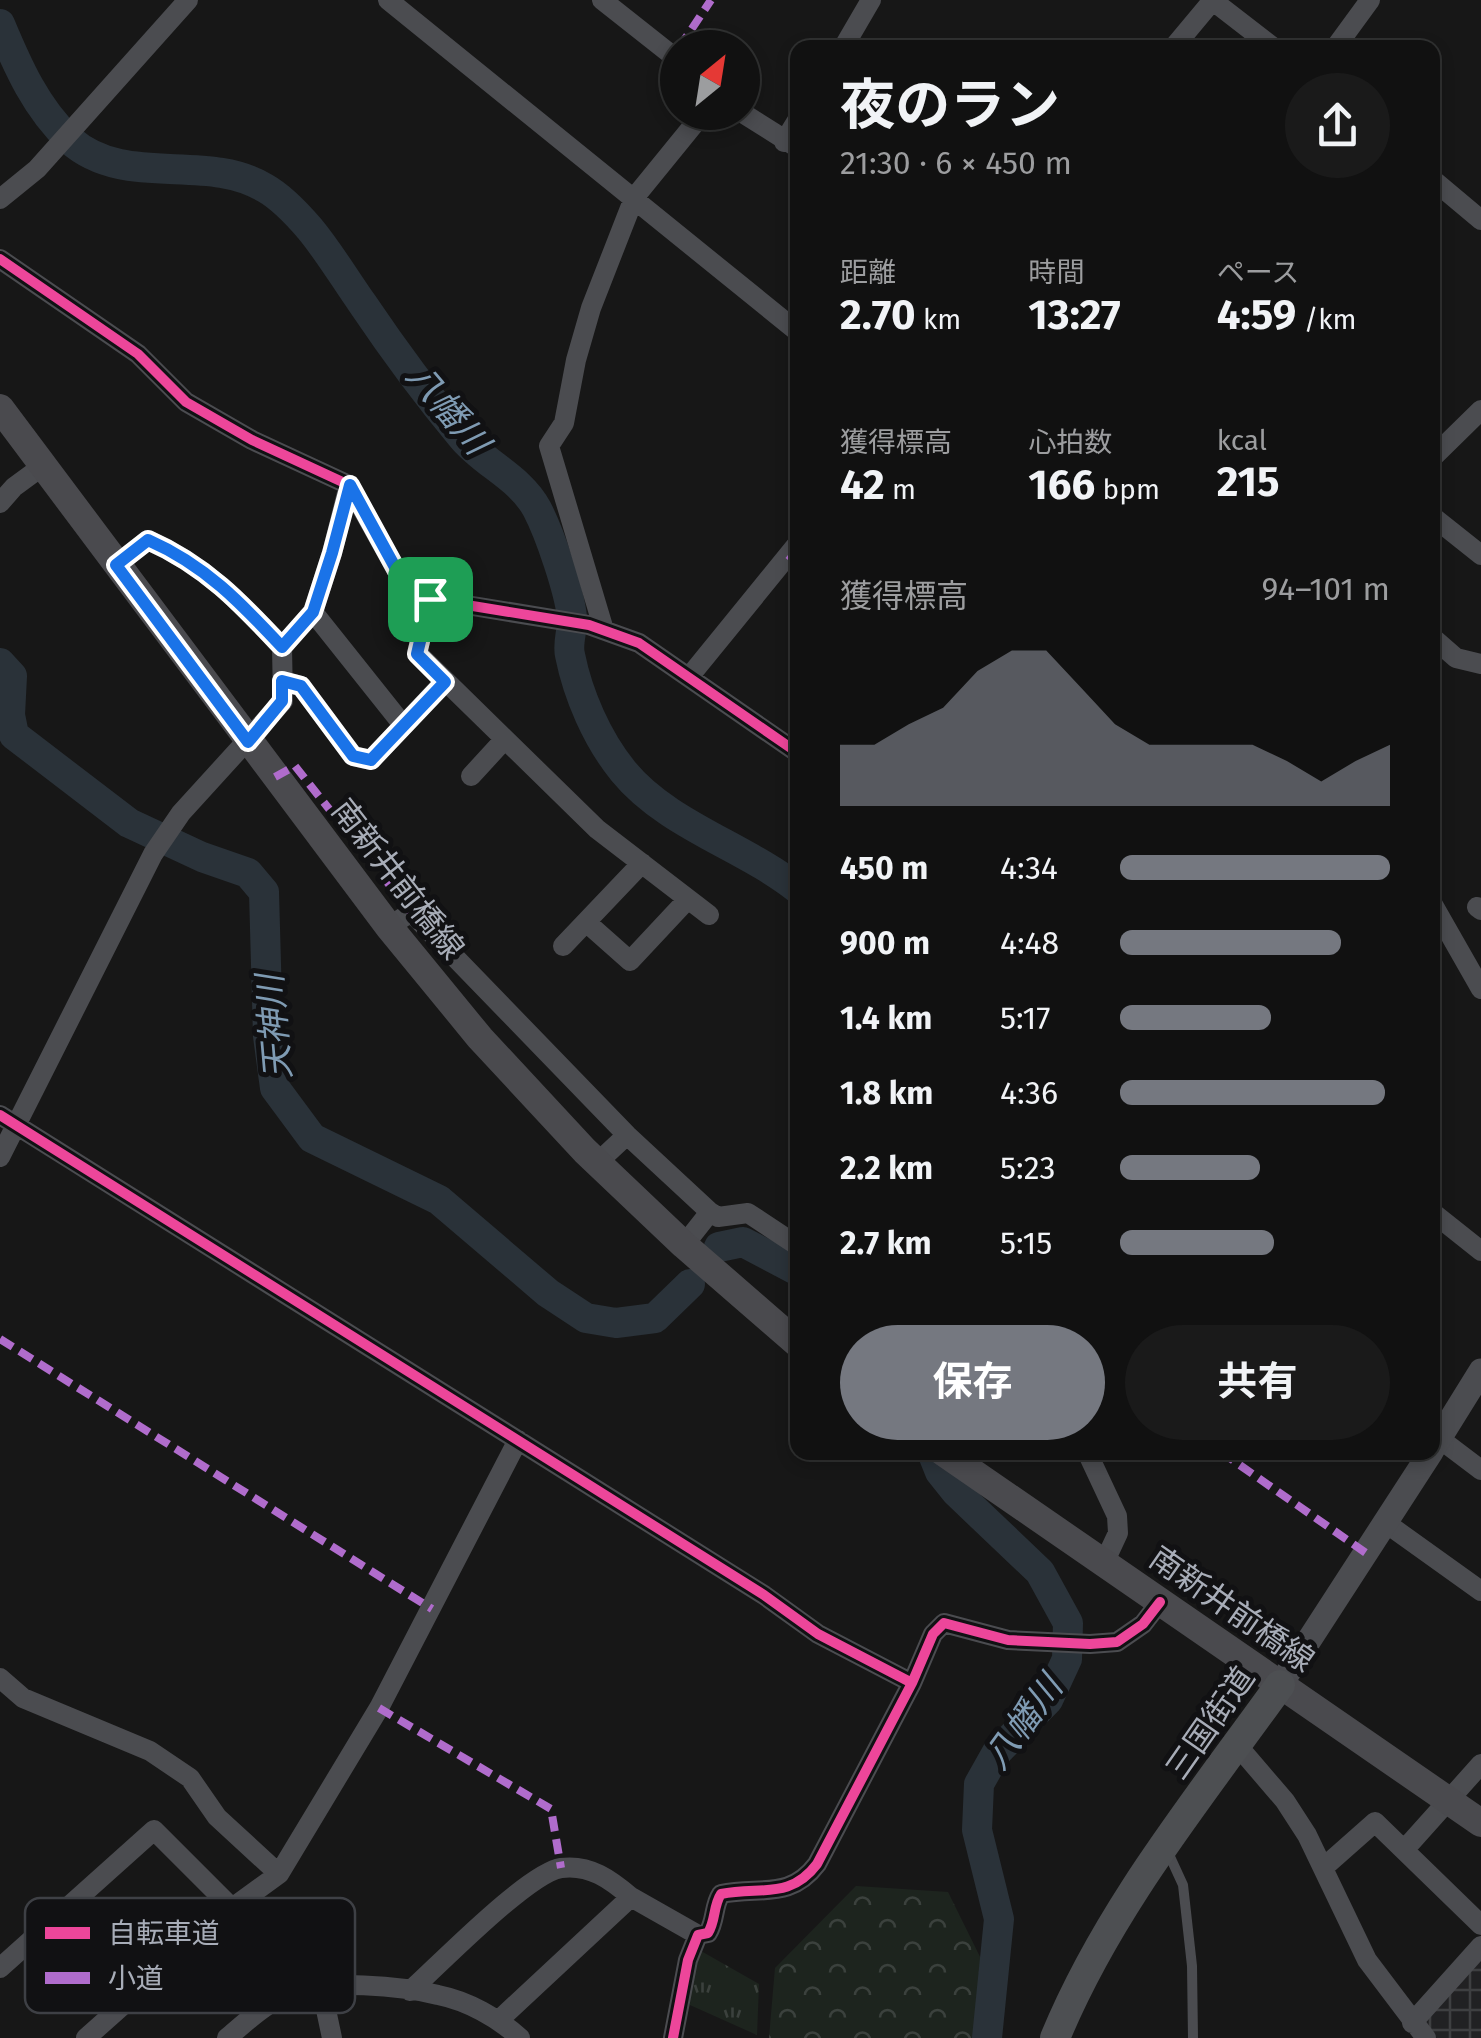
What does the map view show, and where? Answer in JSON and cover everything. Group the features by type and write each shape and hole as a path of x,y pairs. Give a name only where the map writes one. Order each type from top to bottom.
{"main road":[{"name":"南新井前橋線","path":"0,408 389,928 480,1038 597,1163 790,1337"},
{"name":"南新井前橋線","path":"954,1460 1481,1824"},
{"name":"三国街道","path":"1056,2038 1078,1984 1103,1939 1280,1685"}],"street":[{"path":"0,199 37,169 188,0"},
{"path":"388,0 790,325"},
{"path":"602,0 660,46"},
{"path":"848,40 871,0"},
{"path":"1180,40 1212,0 1264,40"},
{"path":"1341,40 1370,0"},
{"path":"760,125 790,145"},
{"path":"596,627 549,446 564,423 591,308 634,198 689,130"},
{"path":"1440,186 1481,220"},
{"path":"0,259 138,354 186,402 252,440 350,485 402,580 430,599 596,627 639,643 790,747"},
{"path":"1440,450 1481,410"},
{"path":"0,503 44,465"},
{"path":"0,1157 8,1120 153,854 181,813 282,701 282,647 313,612 350,485"},
{"path":"1440,522 1481,555"},
{"path":"116,565 148,540 165,548 225,586 282,647"},
{"path":"689,677 790,553"},
{"path":"430,599 417,654 597,830 709,915"},
{"path":"313,612 403,726"},
{"path":"1440,644 1456,658 1481,664"},
{"path":"282,681 301,686 353,756 371,760 445,682"},
{"path":"470,776 504,740"},
{"path":"562,946 642,864"},
{"path":"586,922 630,961 688,898"},
{"path":"389,928 411,912 627,1135 710,1212 718,1217 748,1213 790,1241"},
{"path":"1440,917 1481,990"},
{"path":"8,1120 764,1595 818,1634 912,1683"},
{"path":"597,1163 627,1135"},
{"path":"684,1244 710,1212"},
{"path":"1440,1219 1481,1252"},
{"name":"三国街道","path":"1440,1437 1481,1371"},
{"path":"250,1898 278,1874 379,1708 518,1440"},
{"path":"1440,1450 1481,1470"},
{"path":"1091,1460 1116,1516 1118,1533 1104,1563"},
{"name":"三国街道","path":"1280,1685 1426,1460"},
{"path":"1386,1522 1481,1590"},
{"path":"410,1992 530,1884 560,1868 602,1873 631,1897 698,1935 708,1932 720,1894 791,1888 806,1880 912,1683 934,1634 944,1623 1008,1640 1048,1644 1117,1642 1143,1624 1160,1602"},
{"path":"0,1678 23,1698 150,1751 190,1778 217,1816 278,1874"},
{"path":"1237,1745 1285,1801 1308,1835 1367,1960 1419,2030 1481,1946"},
{"path":"1404,1850 1481,1764"},
{"path":"1322,1868 1375,1822 1481,1925"},
{"path":"78,1898 154,1830 222,1898"},
{"path":"499,2020 631,1897"},
{"path":"673,2038 688,1960 698,1935"},
{"path":"0,1968 25,1946"},
{"path":"355,1988 440,1995 499,2020 520,2038"},
{"path":"86,2038 114,2013"},
{"path":"227,2038 257,2013"},
{"path":"327,2013 332,2038"}],"lane":[{"path":"1166,1847 1183,1885 1192,1966 1193,2038"}],"shaded area":[{"path":"1481,1956 1481,2038 1437,2038 1423,2021"}],"green space":[{"path":"856,1886 948,1892 984,1965 980,2038 769,2038 775,1968"},
{"path":"701,1951 759,1984 757,2035 690,2005 692,1966"}],"waterway":[{"name":"八幡川","path":"0,24 21,71 47,114 70,140 92,155 140,167 217,172 242,178 271,192 300,218 449,421 471,447 521,488 537,509 567,592 572,617 569,650 578,686 597,731 623,771 641,790 683,821 790,883"},
{"name":"天神川","path":"0,663 12,676 10,715 14,735 129,823 202,857 248,873 264,892 268,1036 275,1088 312,1138 439,1200 548,1293 586,1318 616,1323 655,1318 690,1284"},
{"name":"天神川","path":"719,1247 743,1242 790,1267"},
{"name":"八幡川","path":"935,1460 956,1492 1040,1572 1068,1623 1067,1659 1048,1700 997,1752 979,1784 977,1830 999,1919 987,2038"}],"marked path":[{"path":"691,30 711,0"},
{"path":"275,777 295,766 411,912"},
{"path":"0,1339 432,1609"},
{"path":"1232,1460 1366,1553"},
{"path":"379,1708 551,1809 561,1868"}],"cycle path":[{"path":"0,259 138,354 186,402 252,440 349,485 402,580 430,599 589,625 639,643 790,747"},
{"path":"0,1115 764,1595 818,1634 912,1683"},
{"path":"673,2038 688,1960 698,1935 711,1928 721,1894 785,1887 796,1883 817,1864 912,1683 933,1634 944,1623 1008,1640 1117,1642 1143,1624 1160,1602"}],"route":[{"path":"350,485 402,580 430,599 417,654 445,682 371,760 353,756 301,686 282,681 282,701 248,742 116,565 148,540 165,548 225,586 282,647 313,612 350,485"}]}
